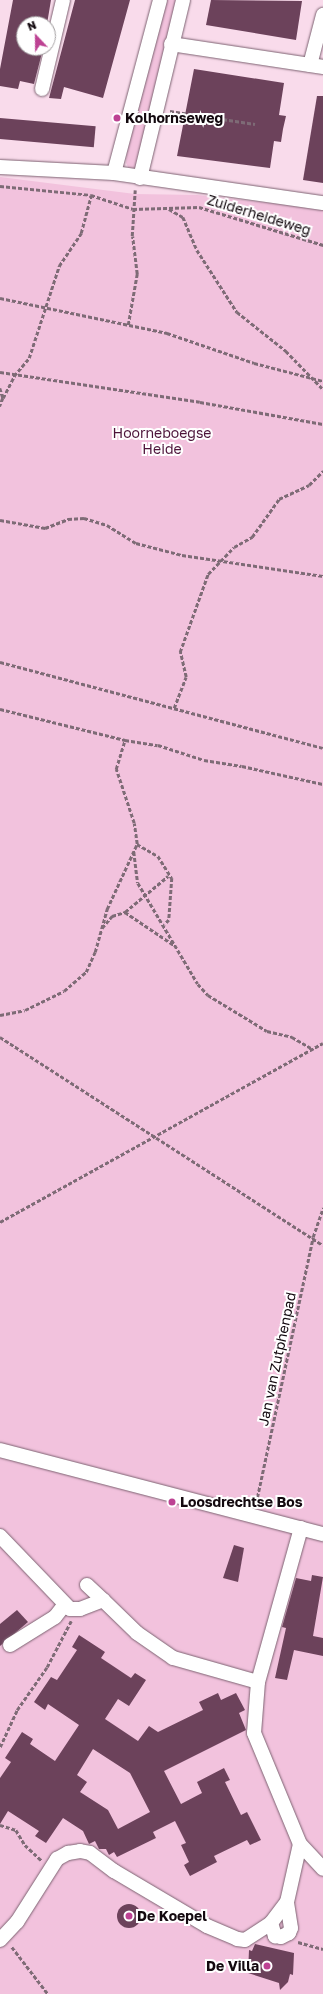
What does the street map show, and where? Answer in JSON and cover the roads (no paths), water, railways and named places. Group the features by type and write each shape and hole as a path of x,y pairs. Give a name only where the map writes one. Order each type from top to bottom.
{"street":[{"path":"42,89 63,0"},
{"path":"114,173 160,0"},
{"path":"138,177 171,44 184,0"},
{"path":"171,44 316,66 323,15"},
{"path":"0,166 114,173 323,203"},
{"path":"0,1450 323,1534"},
{"path":"301,1528 258,1682 254,1733 300,1844 323,1869"},
{"path":"0,1536 67,1606 80,1609 103,1600"},
{"path":"87,1585 136,1633 173,1658 258,1682"},
{"path":"10,1645 55,1617 67,1606"},
{"path":"271,1923 275,1936 281,1937 289,1933 291,1928 287,1902 300,1844"},
{"path":"2,1939 24,1912 50,1868 68,1853 90,1853 166,1903 237,1939 245,1940 271,1923 287,1902"}],"place":[{"name":"Kolhornseweg","path":"117,118"},
{"name":"Loosdrechtse Bos","path":"172,1502"},
{"name":"De Koepel","path":"129,1916"},
{"name":"De Villa","path":"267,1966"}],"park label":[{"name":"Hoorneboegse Heide","path":"162,442"}]}
